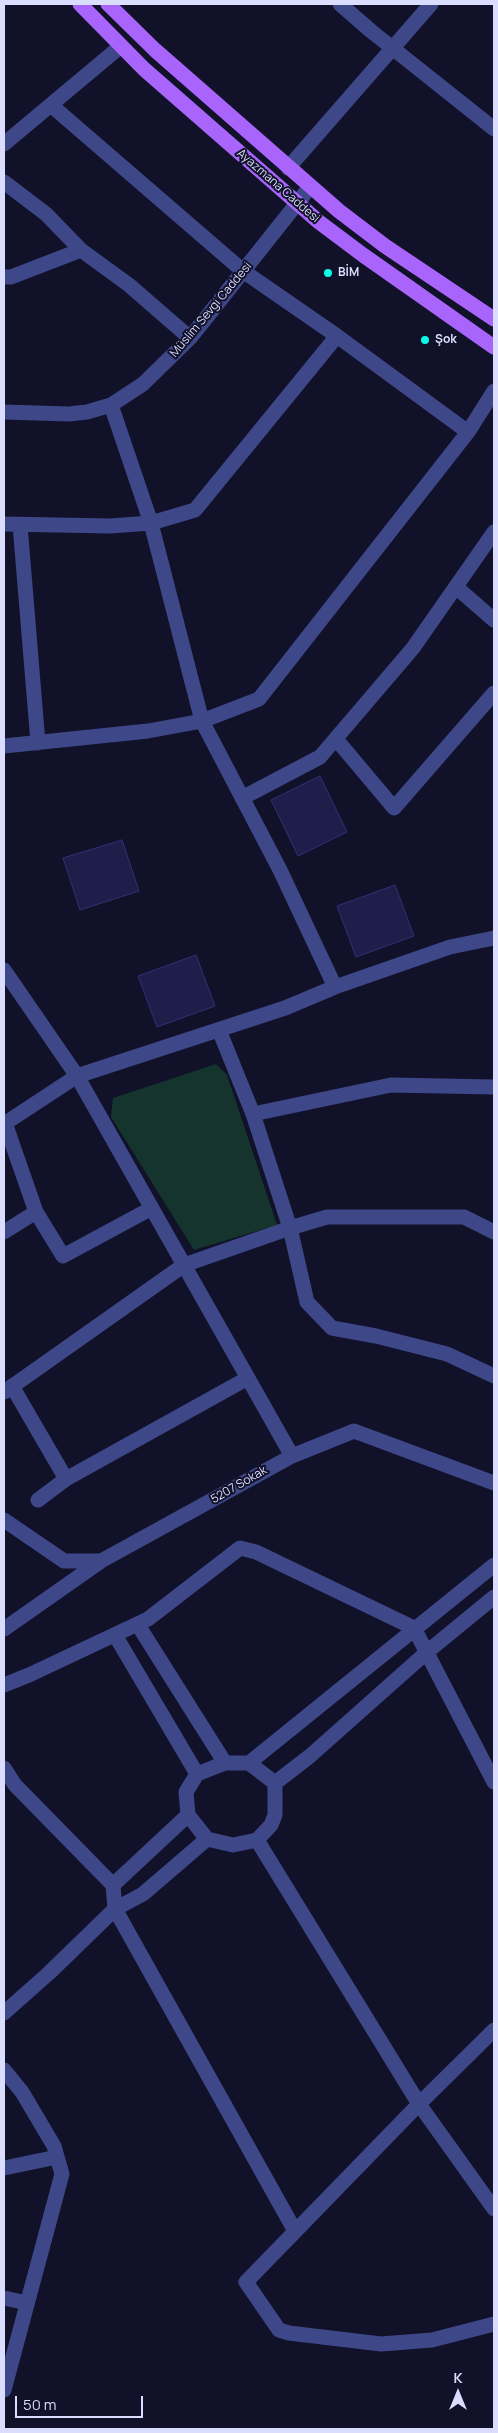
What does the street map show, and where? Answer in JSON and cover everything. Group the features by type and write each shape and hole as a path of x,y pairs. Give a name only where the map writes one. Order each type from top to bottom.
{"main road":[{"name":"Ayazmana Caddesi","path":"80,4 121,46 297,204 362,255 494,347"},
{"name":"Ayazmana Caddesi","path":"108,4 154,50 310,187 385,246 494,319"},
{"path":"274,184 288,168"}],"street":[{"path":"340,4 391,47 494,128"},
{"path":"288,168 430,4"},
{"path":"4,144 52,106 121,46"},
{"path":"52,106 243,271 337,336 468,432"},
{"path":"4,182 46,214 81,250 129,285 190,338"},
{"name":"Müslim Sevgi Caddesi","path":"4,412 69,414 87,412 110,405 143,384 190,338 310,187"},
{"path":"4,277 12,277 81,250"},
{"path":"4,524 110,526 151,523 195,510 337,336"},
{"path":"4,746 148,731 202,720 259,699 468,432 494,391"},
{"path":"110,405 151,523 202,720 280,870 335,987"},
{"path":"20,524 38,743"},
{"path":"242,798 320,757 414,648 494,532"},
{"path":"456,587 494,620"},
{"path":"336,739 394,808 494,693"},
{"path":"152,1208 63,1256 36,1212 5,1124 78,1076 285,1008 335,987 450,947 494,938"},
{"path":"4,970 78,1076 292,1456"},
{"path":"219,1030 253,1114 290,1228 307,1302 332,1328 376,1336 447,1354 494,1376"},
{"path":"253,1114 392,1084 494,1087"},
{"path":"4,1232 36,1212"},
{"path":"66,1479 8,1389 184,1265 290,1228 328,1217 464,1217 494,1232"},
{"path":"38,1500 66,1479 248,1378"},
{"name":"5207 Sokak","path":"4,1629 101,1562 292,1456 354,1431 494,1482"},
{"path":"6,1526 64,1561 101,1562"},
{"path":"4,1684 29,1676 148,1620 240,1548 256,1552 414,1628 494,1782"},
{"path":"249,1763 494,1565"},
{"path":"275,1783 310,1756 427,1652 494,1597"},
{"path":"138,1624 225,1763"},
{"path":"114,1635 196,1774"},
{"path":"225,1763 249,1763 275,1783 275,1815 271,1825 257,1840 233,1845 207,1839 188,1815 186,1792 196,1774 225,1763"},
{"path":"4,1768 15,1785 113,1885 114,1909 295,2231"},
{"path":"113,1885 188,1815"},
{"path":"4,2013 49,1973 114,1909 143,1894 207,1839"},
{"path":"257,1840 419,2104 494,2209"},
{"path":"494,2030 419,2104 246,2282 278,2330 289,2333 381,2344 432,2340 494,2324"},
{"path":"4,2070 22,2092 54,2146 62,2174 4,2390"},
{"path":"4,2168 57,2157"},
{"path":"4,2298 27,2302"}],"green space":[{"path":"216,1064 227,1075 277,1225 194,1250 111,1117 113,1098"}],"building":[{"path":"320,776 347,832 298,856 271,800"},
{"path":"122,840 139,891 80,910 63,858"},
{"path":"395,885 414,936 356,957 337,906"},
{"path":"196,955 215,1006 157,1027 138,976"}],"place":[{"name":"BİM","path":"328,273"},
{"name":"Şok","path":"425,340"}]}
